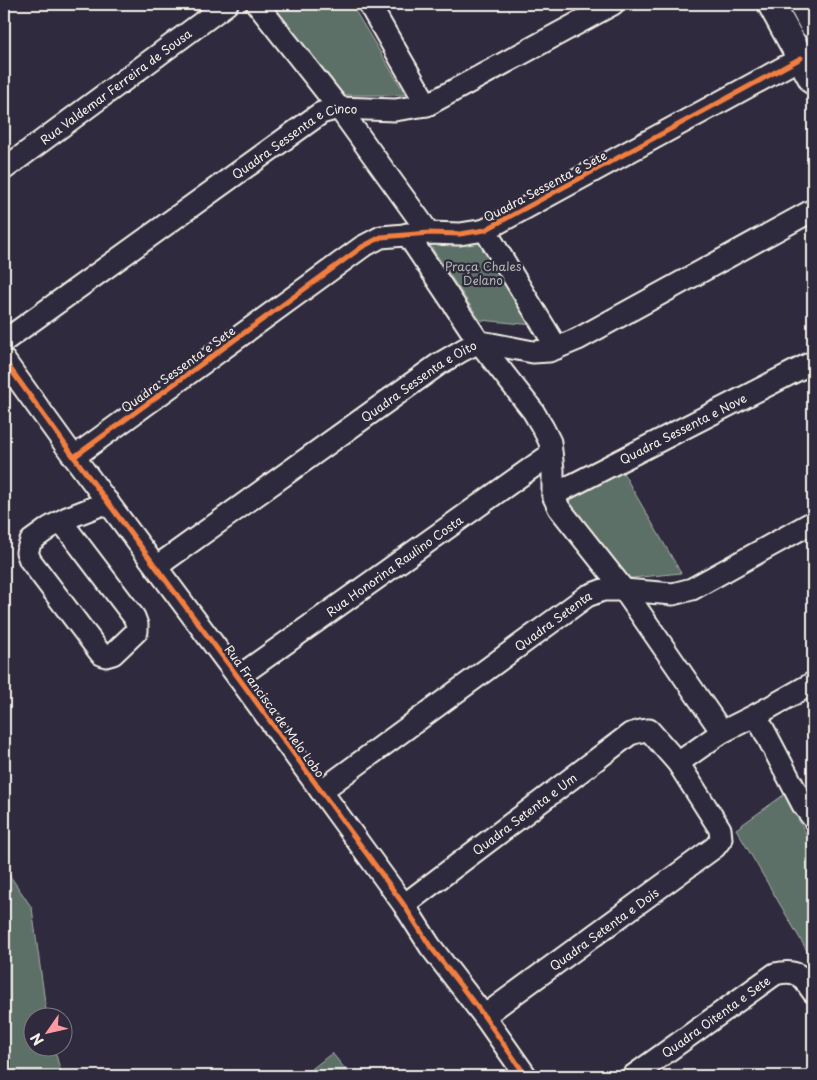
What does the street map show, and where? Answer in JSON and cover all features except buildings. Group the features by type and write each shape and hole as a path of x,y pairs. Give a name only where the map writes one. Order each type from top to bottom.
{"main road":[{"path":"771,4 813,81"},
{"path":"802,4 813,25"}],"street":[{"name":"Rua Valdemar Ferreira de Sousa","path":"4,169 227,4"},
{"path":"257,4 339,108 429,233"},
{"path":"369,4 428,105"},
{"name":"Quadra Sessenta e Cinco","path":"4,341 322,113 339,108 395,110 428,105 613,4"},
{"name":"Quadra Sessenta e Sete","path":"74,457 362,247 381,237 429,233 460,234 484,230 801,58"},
{"name":"Quadra Sessenta e Oito","path":"156,567 439,364 463,350 479,342 533,352 549,351 557,348 578,339 813,210"},
{"path":"484,230 557,348"},
{"path":"407,234 479,342 533,411 550,442 554,470 553,495 559,508 624,590 722,732"},
{"name":"Rua Francisca de Melo Lobo","path":"4,360 404,904 430,946 484,1016 526,1076"},
{"name":"Quadra Sessenta e Nove","path":"553,495 813,362"},
{"name":"Rua Honorina Raulino Costa","path":"238,677 551,454"},
{"path":"62,521 134,617 137,631 113,654 106,656 101,654 30,560 27,552 31,541 50,528 62,521 108,502"},
{"name":"Quadra Setenta","path":"321,791 587,596 603,590 673,594 692,589 813,522"},
{"path":"678,763 722,732 813,683"},
{"path":"756,715 803,805 813,818"},
{"name":"Quadra Setenta e Um","path":"404,904 630,734 649,730 678,763"},
{"name":"Quadra Setenta e Dois","path":"484,1016 715,847 721,839 720,829 678,763"},
{"name":"Quadra Oitenta e Sete","path":"633,1076 775,974 786,971 795,972 813,992"}],"green space":[{"path":"261,4 351,4 406,95 333,95"},
{"name":"Praça Chales Delano","path":"428,242 498,243 545,326 480,320"},
{"path":"622,471 681,573 622,579 561,500"},
{"path":"785,794 813,847 813,961 736,829"},
{"path":"4,867 32,908 46,1008 22,1008 22,1058 57,1058 62,1076 4,1076"},
{"path":"332,1053 351,1076 303,1076"}],"cycle path":[{"path":"74,457 362,247 381,237 429,233 460,234 485,230 801,58"},
{"path":"4,360 238,677 404,905 430,946 484,1016 526,1076"}]}
